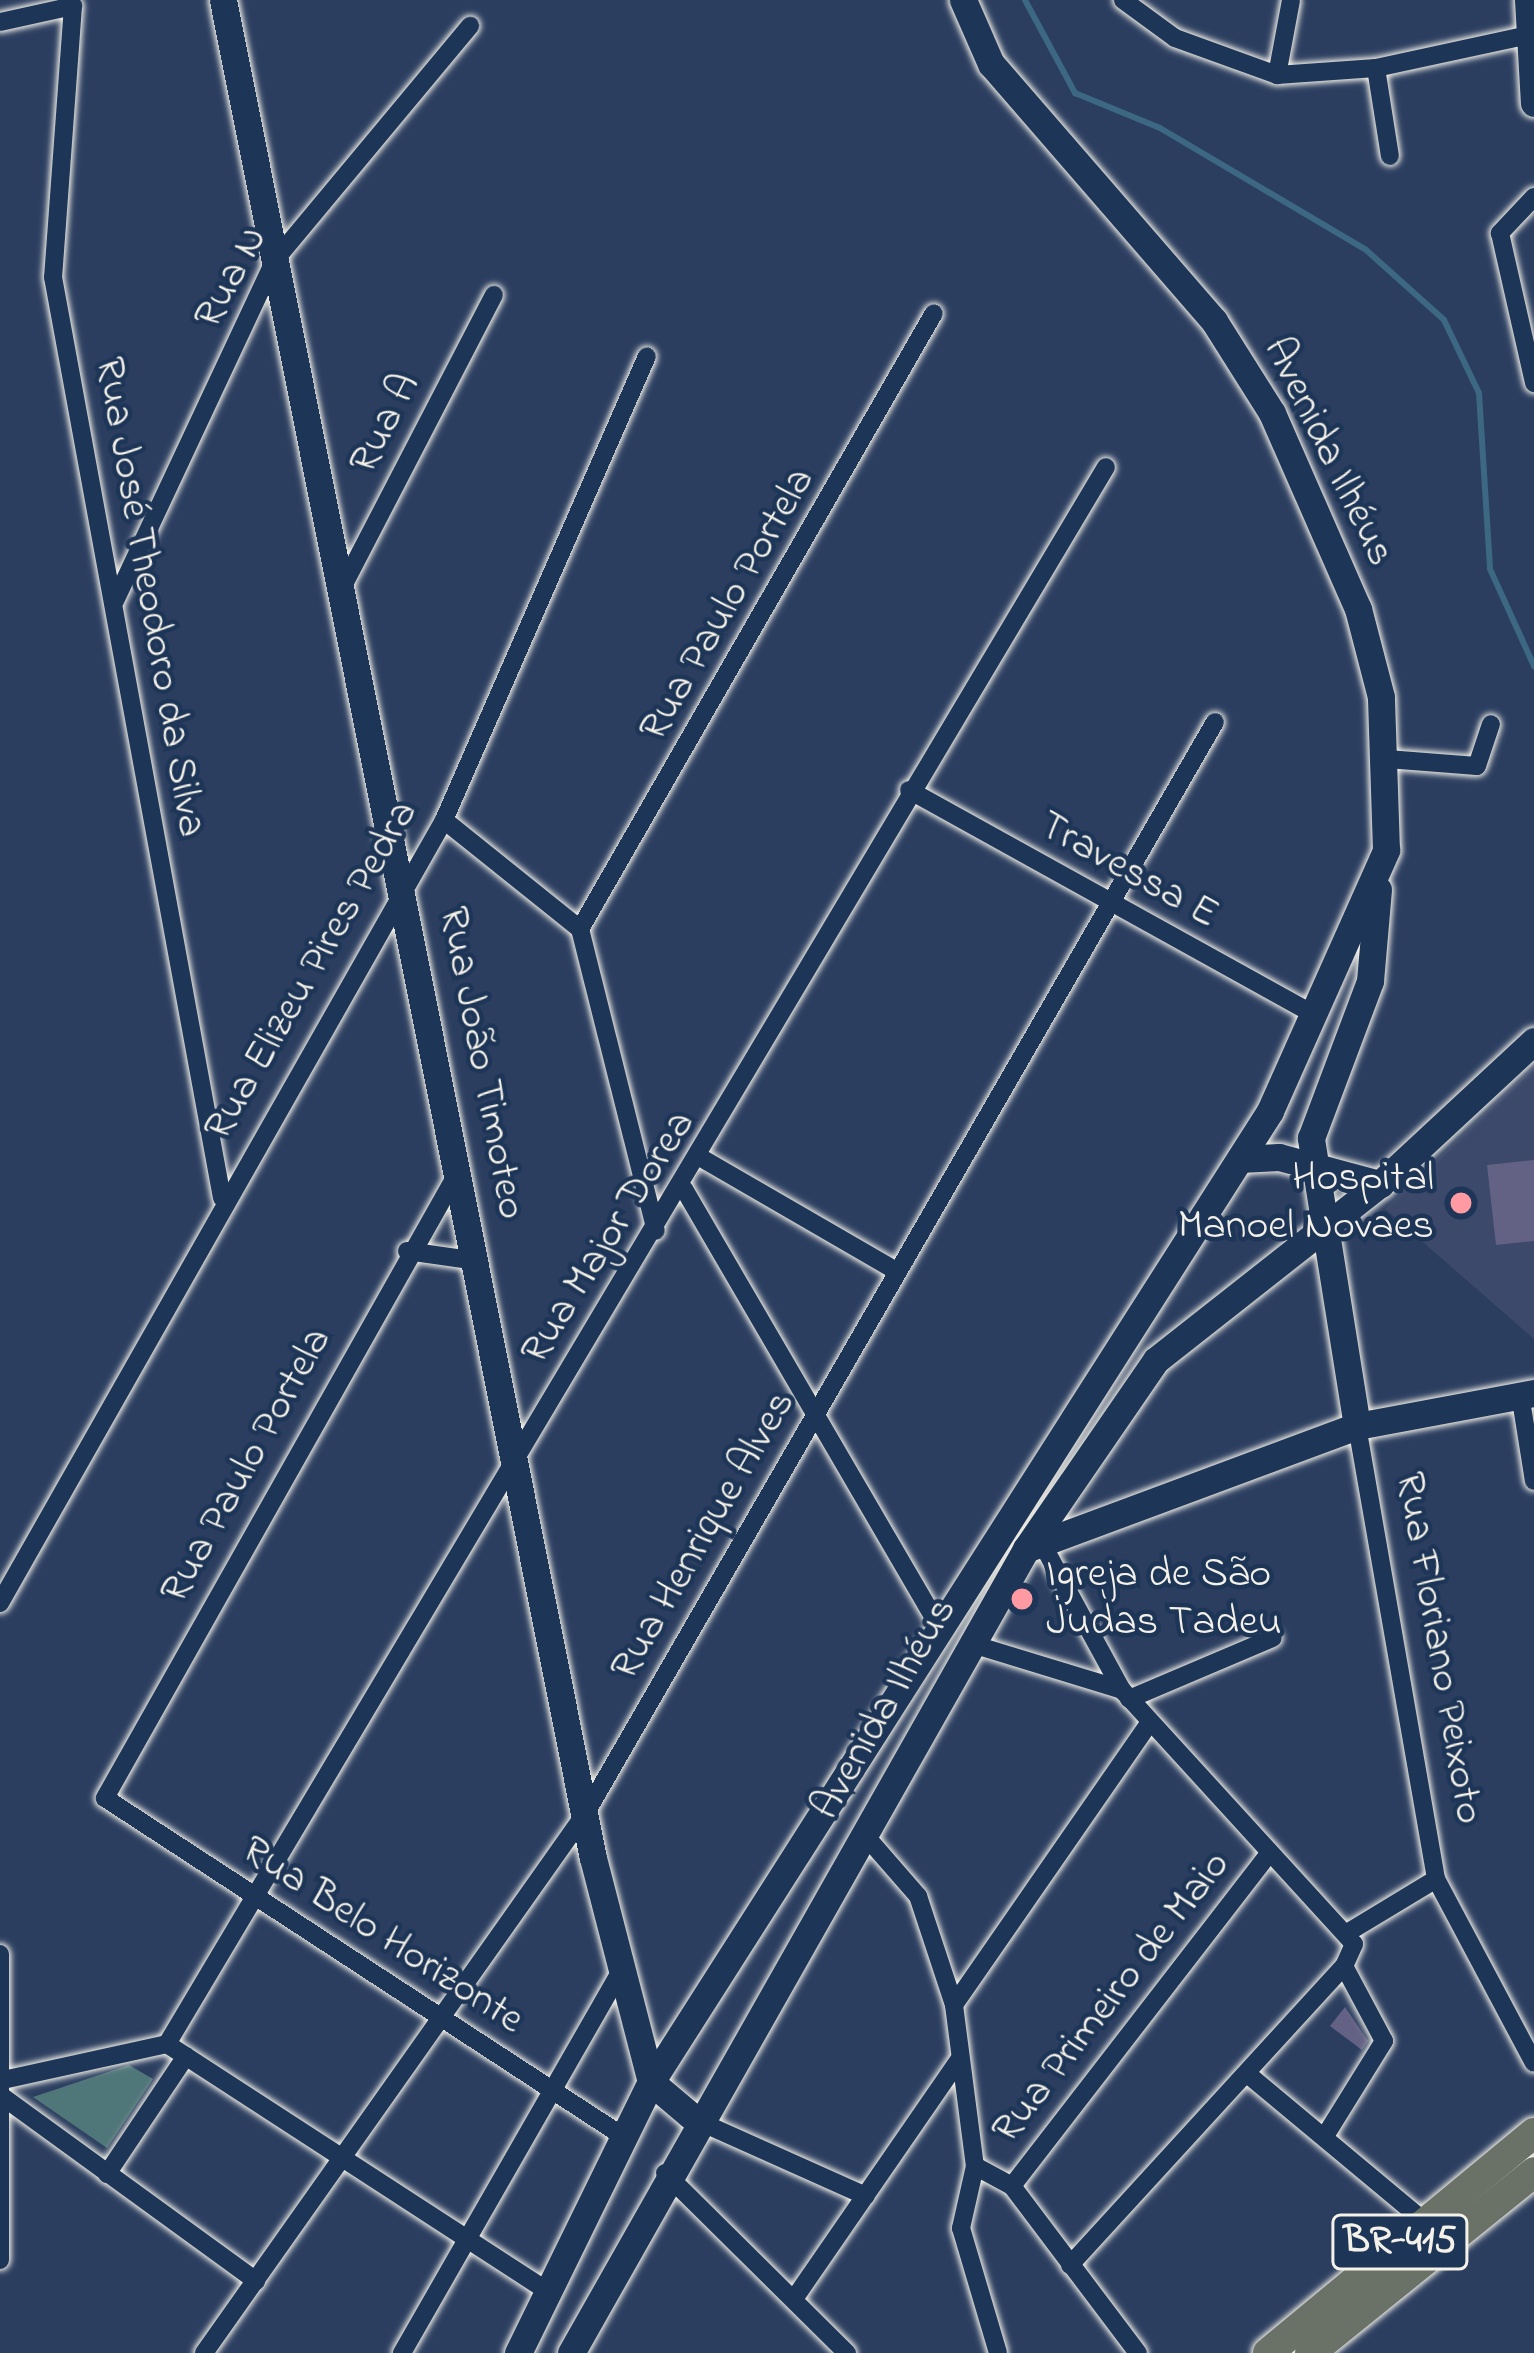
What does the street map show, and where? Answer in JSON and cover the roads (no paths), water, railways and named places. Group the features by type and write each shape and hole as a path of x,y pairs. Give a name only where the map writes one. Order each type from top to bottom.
{"main road":[{"name":"Rua João Timoteo","path":"223,0 405,888 513,1459 620,1974 651,2082"},
{"name":"Avenida Ilhéus","path":"573,2352 665,2173 972,1643 1173,1341 1328,1225 1314,1126 1378,950 1387,759 1358,609 1272,413 1214,321 991,64 963,0"},
{"path":"1528,0 1524,36 1534,103"},
{"name":"Avenida Ilhéus","path":"518,2353 621,2134 651,2082 937,1623 1240,1159 1378,885"},
{"path":"1328,1225 1380,1184 1534,1041"},
{"path":"1240,1159 1318,1169 1380,1184"},
{"name":"Rua Floriano Peixoto","path":"1328,1225 1357,1426"},
{"path":"1036,1549 1357,1426 1527,1394"},
{"path":"651,2082 696,2120"},
{"name":"BR-415","path":"1268,2353 1534,2133"},
{"name":"BR-415","path":"1310,2353 1534,2172"}],"street":[{"path":"1123,0 1175,38 1277,75 1376,68 1524,36"},
{"path":"1277,75 1291,0"},
{"name":"Rua José Theodoro da Silva","path":"0,22 74,5 50,242 222,1198"},
{"name":"Rua N","path":"116,601 275,260 470,26"},
{"path":"1376,68 1390,156"},
{"path":"1534,197 1500,233 1534,383"},
{"name":"Rua A","path":"343,586 494,296"},
{"name":"Rua Paulo Portela","path":"580,929 934,313"},
{"name":"Rua Elizeu Pires Pedra","path":"0,1603 222,1198 444,820 647,356"},
{"name":"Rua Major Dorea","path":"167,2044 248,1893 703,1159 909,790 1033,581 1077,532 1106,467"},
{"name":"Rua Henrique Alves","path":"204,2353 587,1811 1215,722"},
{"path":"1387,759 1477,766 1491,724"},
{"name":"Travessa E","path":"909,790 1313,1014"},
{"path":"444,820 580,929 656,1231"},
{"path":"703,1159 896,1271"},
{"name":"Rua Paulo Portela","path":"105,1798 407,1250 458,1172"},
{"path":"684,1190 937,1623"},
{"path":"407,1250 477,1261"},
{"path":"1527,1394 1534,1481"},
{"name":"Rua Floriano Peixoto","path":"1357,1426 1436,1879 1534,2063"},
{"name":"Rua Primeiro de Maio","path":"1036,1549 1126,1695 1347,1933"},
{"path":"972,1643 1126,1695 1274,1638"},
{"path":"954,2005 1149,1723"},
{"name":"Rua Belo Horizonte","path":"105,1798 621,2134"},
{"path":"862,1833 913,1884 954,2005 975,2166 961,2228 998,2353"},
{"name":"Rua Primeiro de Maio","path":"1012,2186 1269,1853"},
{"path":"1070,2265 1251,2077 1344,1966 1354,1951 1347,1933 1436,1879"},
{"path":"0,1954 0,2260"},
{"path":"1327,2133 1384,2041 1344,1966"},
{"path":"402,2353 620,1974"},
{"path":"3,2089 167,2044 546,2290"},
{"path":"107,2174 185,2056"},
{"path":"794,2299 961,2058"},
{"path":"1251,2077 1327,2133 1425,2222"},
{"path":"3,2089 107,2174 256,2281"},
{"path":"696,2120 866,2196"},
{"path":"975,2166 1012,2186 1138,2353"},
{"path":"665,2173 847,2353"}],"waterway":[{"path":"1025,0 1075,93 1160,128 1365,249 1444,320 1479,393 1490,569 1534,666"}],"place":[{"name":"Hospital Manoel Novaes","path":"1461,1203"},
{"name":"Igreja de São Judas Tadeu","path":"1022,1599"}]}
